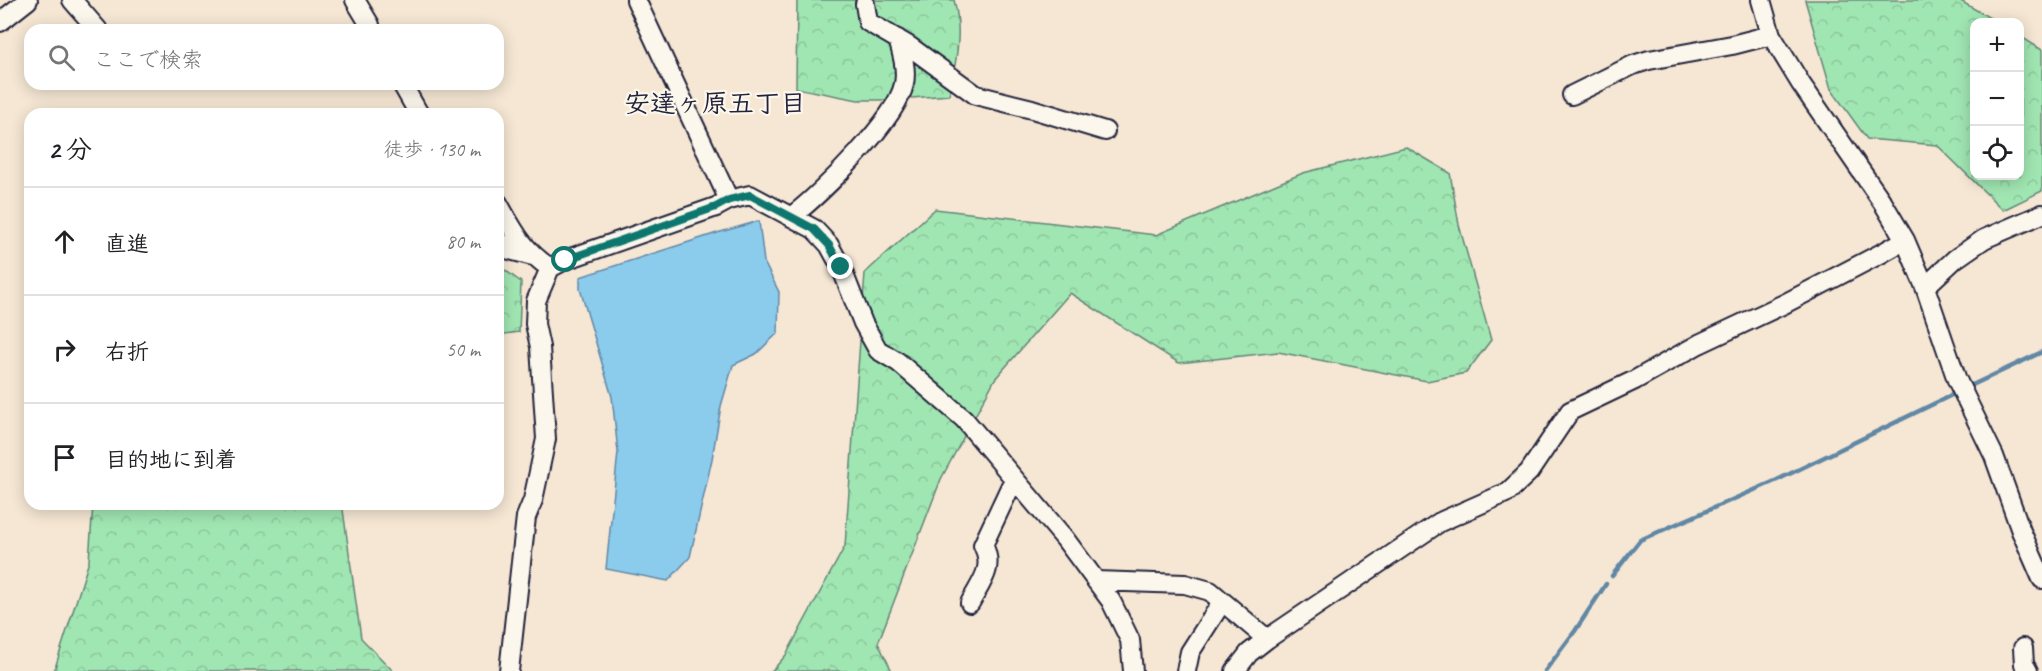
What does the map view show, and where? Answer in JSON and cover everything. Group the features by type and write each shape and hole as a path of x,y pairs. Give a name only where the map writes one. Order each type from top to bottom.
{"street":[{"path":"0,22 28,0"},
{"path":"72,0 93,24"},
{"path":"354,0 367,24"},
{"path":"636,0 729,200"},
{"path":"1761,0 1771,35 1801,84 1883,203 1905,240 1925,286 1960,388 1994,456 2021,531 2042,579"},
{"path":"865,4 868,22 898,39 976,95 1105,131"},
{"path":"1572,96 1633,65 1649,60 1732,45 1771,35"},
{"path":"792,216 831,181 894,108 904,84 904,61 898,39"},
{"path":"405,90 415,108"},
{"path":"508,671 526,518 533,500 546,439 540,347 535,324 536,301 550,268 598,248 716,207 729,200 750,195 814,229 829,245 841,267 863,323 878,350 898,362 964,419 1065,539 1111,602 1130,640 1133,671"},
{"path":"504,213 517,236 533,256 550,268"},
{"path":"1925,286 1955,259 1983,239 2042,214"},
{"path":"1236,671 1249,653 1267,639 1440,522 1508,492 1529,472 1570,411 1635,380 1699,344 1784,304 1905,240"},
{"path":"504,246 510,250 533,256"},
{"path":"970,603 989,567 988,556 982,545 1014,479"},
{"path":"1096,581 1185,584 1210,591 1267,639"},
{"path":"1185,671 1190,652 1222,602"},
{"path":"2023,648 2026,670"}],"green space":[{"path":"797,0 954,0 958,35 949,95 858,100 796,88"},
{"path":"1805,0 1959,0 1990,18 1970,18 1970,178 1937,145 1867,139 1831,89"},
{"path":"2024,39 2042,50 2042,191 2003,210 1973,180 2024,180"},
{"path":"1406,147 1450,173 1459,225 1491,340 1466,373 1427,381 1278,352 1179,363 1070,293 995,379 941,479 878,643 892,671 772,671 786,655 845,546 865,273 935,209 1156,235 1303,173"},
{"path":"504,269 521,282 519,332 504,334"},
{"path":"93,510 343,510 361,638 393,671 54,671 89,561"}],"water":[{"path":"759,221 764,262 779,292 778,333 756,354 733,365 721,406 712,459 690,557 668,581 606,569 618,452 612,397 580,289 580,277"}],"waterway":[{"path":"1966,388 2042,352"},
{"path":"1612,576 1640,540 1775,481 1958,392"},
{"path":"1545,671 1606,584"}],"district":[{"name":"安達ヶ原五丁目","path":"715,103"}],"route":[{"path":"565,260 716,207 740,196 750,195 814,229 829,245 841,267"}]}
